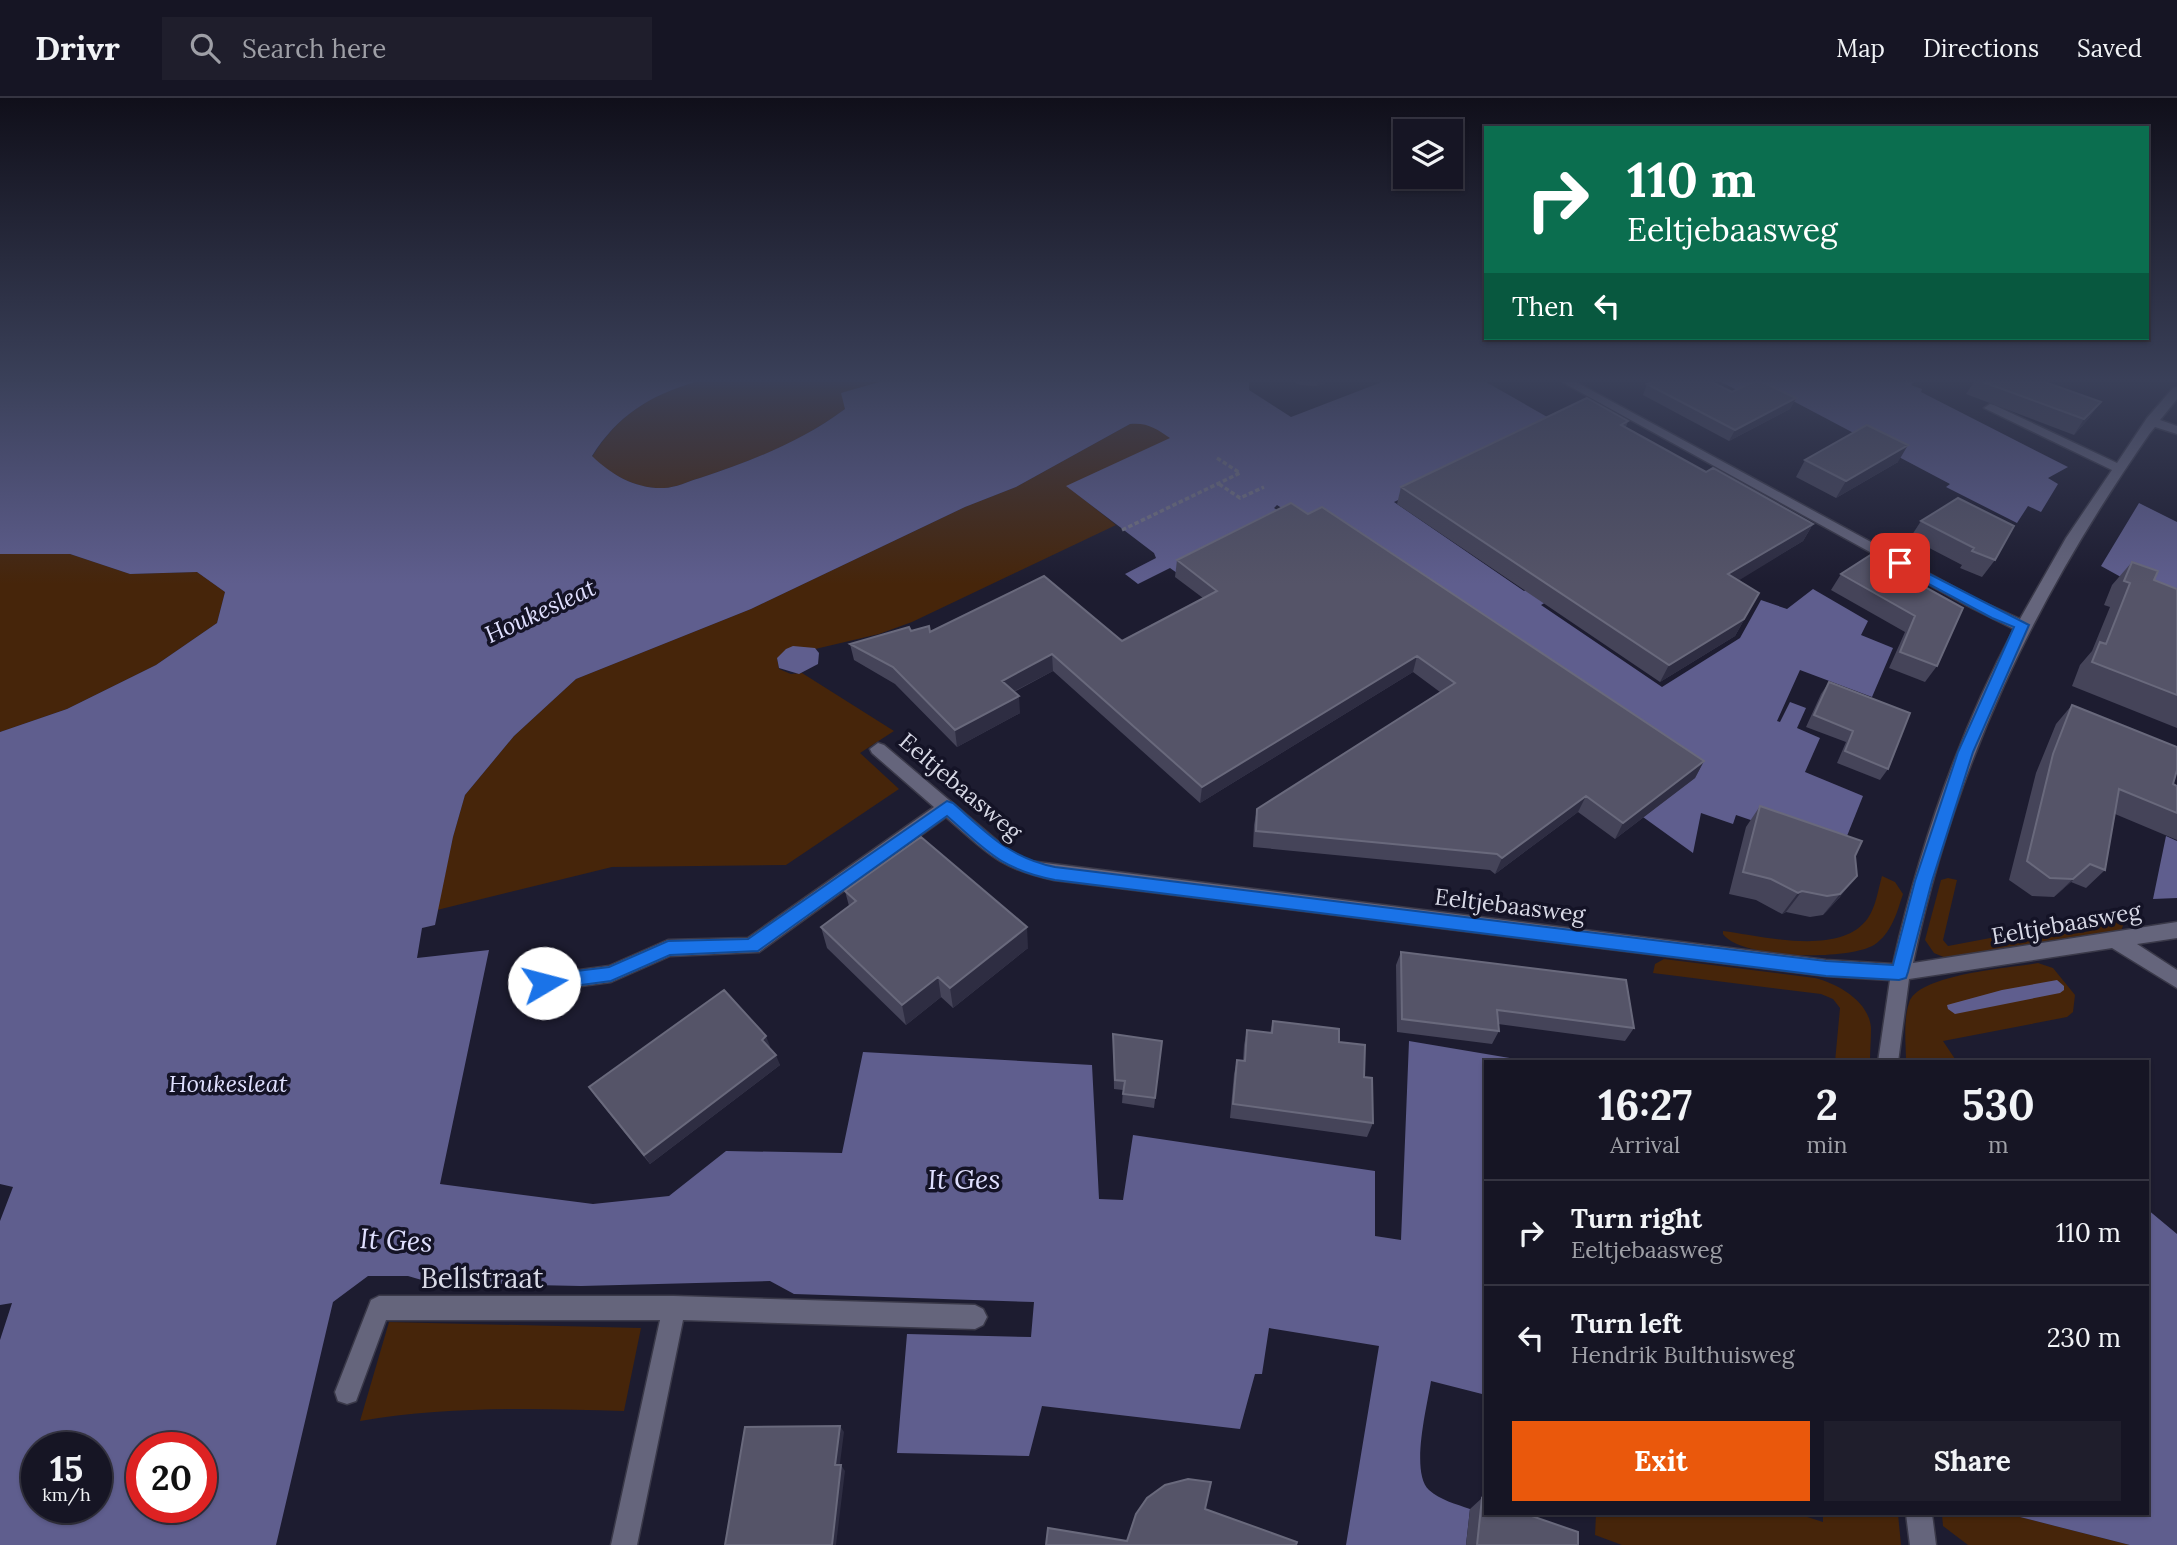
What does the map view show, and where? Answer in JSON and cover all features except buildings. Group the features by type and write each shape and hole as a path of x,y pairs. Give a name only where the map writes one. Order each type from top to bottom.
{"street":[{"path":"1692,450 1971,602 2022,625"},
{"path":"2078,450 2120,469"},
{"path":"1888,1060 1899,972 1924,881 1965,752 2022,625 2088,513 2133,450"},
{"name":"Eeltjebaasweg","path":"878,749 1002,855 1025,867 1055,873 1826,968 1899,972 1943,968 2177,930"},
{"path":"521,986 611,974 668,948 751,946 947,807"},
{"path":"2114,940 2177,980"},
{"name":"Bellstraat","path":"347,1392 379,1308 674,1308 975,1317"},
{"path":"624,1545 674,1308"},
{"path":"1919,1515 1923,1545"}],"path":[{"path":"1122,530 1240,473 1217,458"},
{"path":"1218,483 1240,498 1264,487"}],"shaded area":[{"path":"597,450 777,450 664,488 634,483 616,475 592,457"},
{"path":"1084,450 1146,450 1067,486 1116,525 912,622 879,634 777,658 779,669 791,674 802,673 894,731 860,753 899,789 786,865 612,867 437,910 465,795 514,736 576,679 751,609 965,507 1016,487"},
{"path":"0,554 70,554 130,574 197,572 225,592 217,623 156,665 67,709 0,732"},
{"path":"1882,876 1895,882 1903,894 1893,922 1874,945 1842,954 1795,955 1750,949 1723,934 1723,931 1800,941 1840,937 1856,930 1868,918"},
{"path":"1941,880 1957,880 1943,940 1948,946 2128,912 2121,931 1946,958 1934,953 1925,940"},
{"path":"1664,959 1815,978 1842,989 1858,1002 1869,1018 1870,1060 1835,1060 1840,1008 1833,999 1821,994 1653,973 1655,964"},
{"path":"2038,963 2053,968 2075,995 2073,1012 2067,1017 1943,1041 1956,1060 1906,1060 1906,1017 1909,1003 1916,993 1946,979"},
{"path":"389,1322 641,1328 624,1411 459,1410 360,1421"},
{"path":"1596,1515 1801,1515 1823,1522 1823,1515 1898,1515 1901,1545 1622,1545 1595,1535"},
{"path":"1942,1515 2012,1515 2130,1545 1968,1545 1943,1526"}],"water":[{"name":"Houkesleat","path":"0,450 597,450 592,456 625,479 643,486 664,488 677,486 776,450 1084,450 1016,487 965,507 751,609 576,679 514,736 465,795 453,837 435,925 422,928 417,958 489,950 440,1184 593,1204 669,1196 726,1151 842,1153 863,1052 1092,1065 1099,1199 1123,1200 1133,1135 1375,1171 1375,1236 1401,1240 1409,1041 1522,1060 1484,1060 1484,1394 1431,1381 1420,1454 1423,1481 1429,1490 1470,1509 1466,1545 1346,1545 1379,1346 1269,1328 1262,1374 1255,1374 1240,1429 1042,1406 1029,1456 897,1453 907,1334 1031,1337 1034,1302 794,1294 770,1281 581,1286 432,1283 408,1276 368,1276 333,1302 276,1545 0,1545 0,1340 12,1303 0,1305 0,1221 13,1187 0,1184 0,732 67,709 156,665 217,623 225,592 197,572 130,574 70,554 0,554"},
{"name":"Houkesleat","path":"1145,450 1502,450 1394,502 1524,591 1587,557 1606,568 1541,605 1662,687 1740,638 1761,600 1787,609 1813,589 1868,621 1861,635 1893,648 1872,697 1800,670 1777,721 1780,722 1790,702 1806,708 1797,728 1820,738 1805,772 1863,796 1841,851 1736,815 1733,824 1701,813 1693,853 1643,817 1694,777 1277,505 1274,508 1285,515 1177,573 1170,568 1138,584 1125,574 1156,558 1154,553 1066,486"},
{"path":"1885,450 2034,450 2068,467 2048,478 2058,484 2041,512 2028,506 2017,523 1946,487 1950,484"},
{"path":"2139,503 2177,522 2177,608 2101,566"},
{"path":"793,646 815,648 819,653 818,664 799,674 779,668 777,658"},
{"path":"2166,836 2177,841 2177,898 2153,899"},
{"path":"2057,980 2064,986 2060,993 1955,1014 1947,1005 2002,990"},
{"path":"2149,1211 2177,1234 2177,1545 2130,1545 2012,1515 2149,1515"}],"route":[{"path":"544,983 611,974 668,948 751,946 947,807 1002,855 1025,867 1055,873 1321,908 1826,968 1899,972 1924,881 1965,752 2022,625 1997,615 1900,563"}],"water label":[{"name":"It Ges","path":"964,1179"},
{"name":"It Ges","path":"396,1240"}]}
